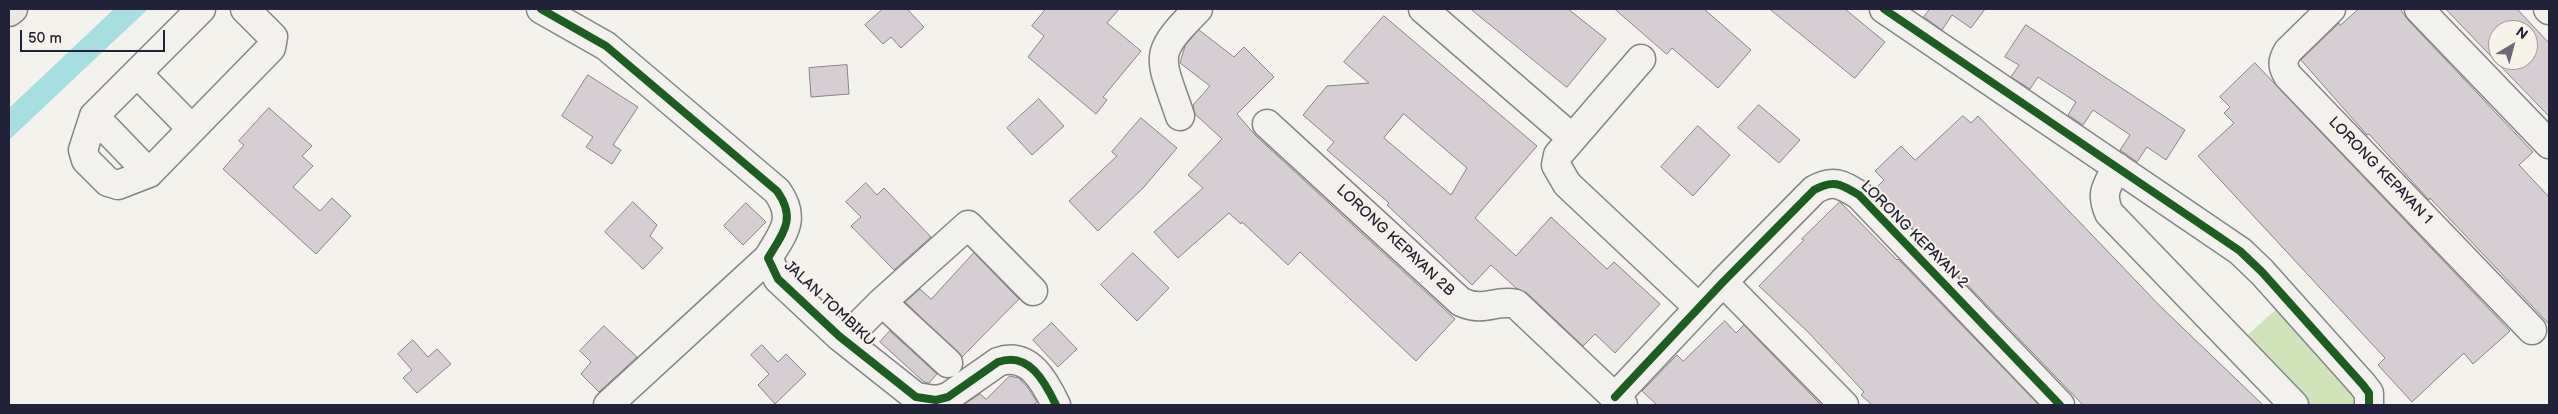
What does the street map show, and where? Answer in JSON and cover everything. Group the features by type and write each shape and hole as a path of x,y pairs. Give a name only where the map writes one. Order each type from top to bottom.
{"highway":[{"path":"9,12 13,9"}],"street":[{"path":"201,9 94,116 83,150 86,160 108,182 118,185 149,173 271,48 273,37 246,9"},
{"name":"JALAN TOMBIKU","path":"541,9 606,46 777,191 784,201 788,218 786,227 768,258 778,279 844,340 916,397 925,400 948,397 998,362 1006,359 1023,363 1037,371 1056,405"},
{"path":"1180,116 1165,73 1163,53 1173,34 1198,9"},
{"path":"1423,9 1572,138"},
{"path":"1884,9 2211,229 2248,258 2363,385 2369,393 2369,405"},
{"name":"LORONG KEPAYAN 1","path":"2331,9 2288,51 2283,67 2288,76 2532,330"},
{"path":"2419,9 2549,144"},
{"path":"1641,59 1558,155 1556,165 1567,184 1699,308"},
{"path":"137,73 192,129"},
{"path":"94,116 149,173"},
{"name":"LORONG KEPAYAN 2B","path":"1267,124 1456,298 1470,306 1480,308 1506,301 1516,304 1619,401"},
{"path":"2118,167 2105,189 2104,201 2109,214 2294,405"},
{"name":"LORONG KEPAYAN 2","path":"1619,401 1723,282 1814,190 1825,184 1836,183 1859,195 2060,405"},
{"path":"844,340 882,302 968,225 1033,291"},
{"path":"608,405 768,258"},
{"path":"1723,282 1844,405"},
{"path":"882,302 948,363"}],"green space":[{"path":"2280,306 2363,395 2357,405 2306,405 2244,338"}],"water":[{"path":"114,9 148,9 9,140 9,108"}],"building":[{"path":"883,9 907,9 924,27 901,48 891,37 883,44 865,25"},
{"path":"1046,9 1119,9 1107,23 1141,51 1103,97 1107,100 1096,114 1028,57 1044,36 1032,26"},
{"path":"1471,9 1568,9 1606,39 1567,87"},
{"path":"1615,9 1704,9 1751,50 1718,88 1672,48 1667,54"},
{"path":"1770,9 1845,9 1885,42 1855,78"},
{"path":"1930,9 1985,9 1971,28 1952,15 1942,30 1924,17"},
{"path":"2359,9 2400,9 2408,20 2533,152 2519,165 2549,197 2549,324 2430,198 2429,200 2369,134 2367,135 2301,60 2339,23 2340,25"},
{"path":"2446,9 2517,9 2527,20 2488,20 2488,53"},
{"path":"1384,16 1537,146 1475,218 1516,256 1551,217 1607,269 1614,262 1660,304 1615,353 1595,334 1583,346 1527,293 1516,288 1491,265 1472,285 1387,205 1389,203 1327,150 1334,142 1303,115 1327,86 1369,83 1344,62","holes":["1404,114 1467,168 1451,195 1384,138"]},
{"path":"2026,25 2185,130 2166,160 2147,147 2137,162 2120,150 2130,135 2093,110 2083,125 2068,115 2076,102 2038,77 2030,89 2011,77 2019,65 2005,57"},
{"path":"1199,30 1234,57 1244,47 1274,77 1237,114 1256,136 1455,319 1416,361 1300,252 1288,265 1242,222 1241,224 1229,213 1178,258 1154,232 1203,188 1188,175 1222,139 1195,114 1193,105 1210,86 1180,63 1185,46"},
{"path":"2538,31 2549,43 2549,116 2505,70 2538,70"},
{"path":"2255,63 2510,331 2473,364 2464,353 2412,402 2378,365 2385,358 2198,156 2234,123 2224,113 2230,107 2220,97"},
{"path":"847,65 849,94 811,97 809,68"},
{"path":"588,75 638,107 613,145 621,150 612,164 586,147 593,137 562,116"},
{"path":"1039,99 1064,126 1032,155 1007,128"},
{"path":"1759,105 1800,140 1779,163 1738,128"},
{"path":"269,108 312,146 302,156 313,166 293,187 320,211 332,198 351,216 316,254 223,169 244,145 239,141"},
{"path":"1963,116 1971,123 1978,116 2160,306 2263,405 2083,405 1875,189 1884,180 1875,171 1901,146 1915,160"},
{"path":"1141,118 1177,148 1144,187 1098,231 1069,201 1117,156 1112,152"},
{"path":"1698,126 1730,155 1693,196 1661,167"},
{"path":"866,183 877,195 884,188 931,237 894,270 851,226 861,217 846,202"},
{"path":"633,202 657,225 650,236 663,248 643,269 605,232"},
{"path":"1840,202 1898,259 2039,405 1872,405 1861,395 1864,392 1808,332 1759,286 1804,240 1802,239"},
{"path":"746,203 766,222 743,245 724,226"},
{"path":"974,253 1019,299 962,357 905,302 920,289 931,299"},
{"path":"1133,253 1169,288 1137,321 1101,285"},
{"path":"1725,321 1736,333 1744,325 1821,405 1657,405 1642,391 1677,355 1683,361"},
{"path":"1052,323 1077,349 1058,367 1033,340"},
{"path":"604,326 637,357 599,392 581,374 591,362 580,351"},
{"path":"890,331 937,374 929,383 924,382 880,342"},
{"path":"413,340 428,357 437,349 451,364 417,393 403,378 412,370 398,354"},
{"path":"762,345 778,362 786,354 806,374 775,404 758,385 769,374 751,355"},
{"path":"1010,376 1019,378 1037,402 1033,405 963,405 980,394 986,399"}],"cycle path":[{"path":"541,9 606,46 777,191 786,210 786,226 768,258 778,279 839,336 916,397 936,400 948,397 998,362 1009,360 1019,361 1034,371 1047,387 1056,405"},
{"path":"1884,9 2240,251 2262,272 2363,385 2369,393 2369,405"},
{"path":"1615,397 1723,282 1814,190 1827,185 1837,184 1859,195 2060,405"}]}
